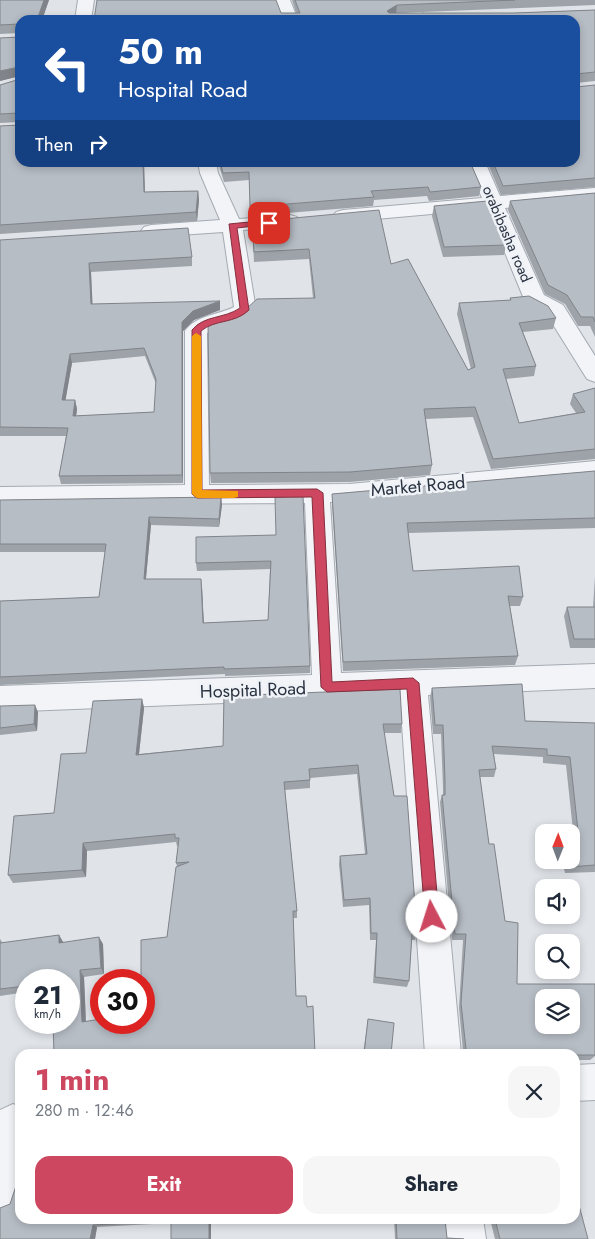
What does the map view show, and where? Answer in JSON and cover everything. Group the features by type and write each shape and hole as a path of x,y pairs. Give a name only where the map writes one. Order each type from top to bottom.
{"street":[{"path":"84,15 86,0"},
{"path":"282,0 288,15"},
{"path":"410,0 416,15"},
{"path":"197,494 196,330 204,323 233,318 245,310 232,226 209,173 208,167"},
{"name":"orabibasha road","path":"478,167 535,299 555,310 595,374"},
{"path":"136,232 232,226 595,194"},
{"name":"Market Road","path":"0,496 349,493 595,470"},
{"path":"317,493 327,687"},
{"name":"Hospital Road","path":"0,699 595,676"},
{"path":"413,683 443,1049"},
{"path":"580,1083 595,1082"},
{"path":"0,1192 11,1124"},
{"path":"464,1224 466,1239"}],"building":[{"path":"0,0 44,0 39,15 15,15 15,24 0,25"},
{"path":"97,0 276,0 281,13 300,13 295,0 515,0 397,5 387,11 389,13 514,13 595,10 595,72 580,74 580,15 95,15"},
{"path":"15,37 15,68 0,71 0,38"},
{"path":"15,80 15,113 0,114 0,85"},
{"path":"595,85 595,178 503,186 495,167 580,167 580,87"},
{"path":"15,125 15,167 143,167 144,192 198,191 196,212 0,225 0,126"},
{"path":"221,167 472,167 481,187 430,192 428,187 371,191 374,197 250,207 249,172 223,173"},
{"path":"595,193 595,322 593,317 581,317 567,295 548,285 510,201"},
{"path":"487,201 506,245 444,247 434,206"},
{"path":"379,210 391,264 408,259 468,370 475,367 459,303 511,300 510,298 529,296 548,306 556,318 519,323 536,366 503,369 519,423 585,412 573,394 595,388 595,449 493,459 475,407 424,409 432,465 350,472 210,473 208,324 246,309 257,299 315,298 309,249 254,252 252,222"},
{"path":"188,228 192,257 89,263 91,304 220,301 193,311 182,322 182,475 59,476 68,428 0,427 0,240","holes":["144,348 156,379 154,412 73,416 75,400 62,400 70,354"]},
{"path":"595,471 595,518 407,523 413,571 519,566 523,597 508,596 518,656 343,662 332,494"},
{"path":"303,496 310,666 224,669 224,667 0,677 0,601 99,597 106,544 0,544 0,500 221,497 219,519 149,517 144,579 201,579 203,623 268,620 271,561 196,563 196,537 276,535 275,497"},
{"path":"567,607 595,607 595,639 574,639"},
{"path":"522,684 525,721 595,723 595,865 580,866 580,824 577,824 570,757 547,755 547,749 492,746 496,769 479,770 489,844 494,844 505,921 518,923 517,984 595,984 595,1055 580,1055 580,1049 466,1049 461,1003 466,934 455,934 442,795 445,795 443,725 435,725 432,688"},
{"path":"400,689 402,724 383,724 394,796 407,796 417,933 412,933 409,981 375,977 377,933 371,933 370,898 344,900 340,856 367,854 358,765 309,769 310,780 284,782 297,911 293,911 296,996 306,996 307,1007 313,1006 315,1049 54,1049 53,1034 80,1034 80,970 82,1022 90,1021 90,1034 155,1034 155,969 141,969 141,940 167,937 176,867 189,862 176,863 179,838 175,838 175,834 83,843 82,870 8,875 14,816 54,813 61,754 86,753 93,701 142,699 136,755 223,746 224,696"},
{"path":"35,705 34,724 0,728 0,706"},
{"path":"59,935 59,943 99,937 101,968 15,969 15,987 0,989 0,943"},
{"path":"368,1019 394,1023 391,1049 365,1049"},
{"path":"15,1189 15,1224 112,1224 93,1225 90,1239 0,1239 0,1208 10,1204"},
{"path":"580,1209 588,1239 500,1239 496,1224 580,1224"},
{"path":"171,1224 209,1224 209,1239 171,1239"},
{"path":"396,1224 446,1224 447,1238 464,1239 397,1239"}],"slow traffic":[{"path":"196,336 197,494 234,494"}],"route":[{"path":"269,223 232,226 245,310 233,318 204,323 196,330 197,494 317,493 327,687 413,683 432,917"}]}
